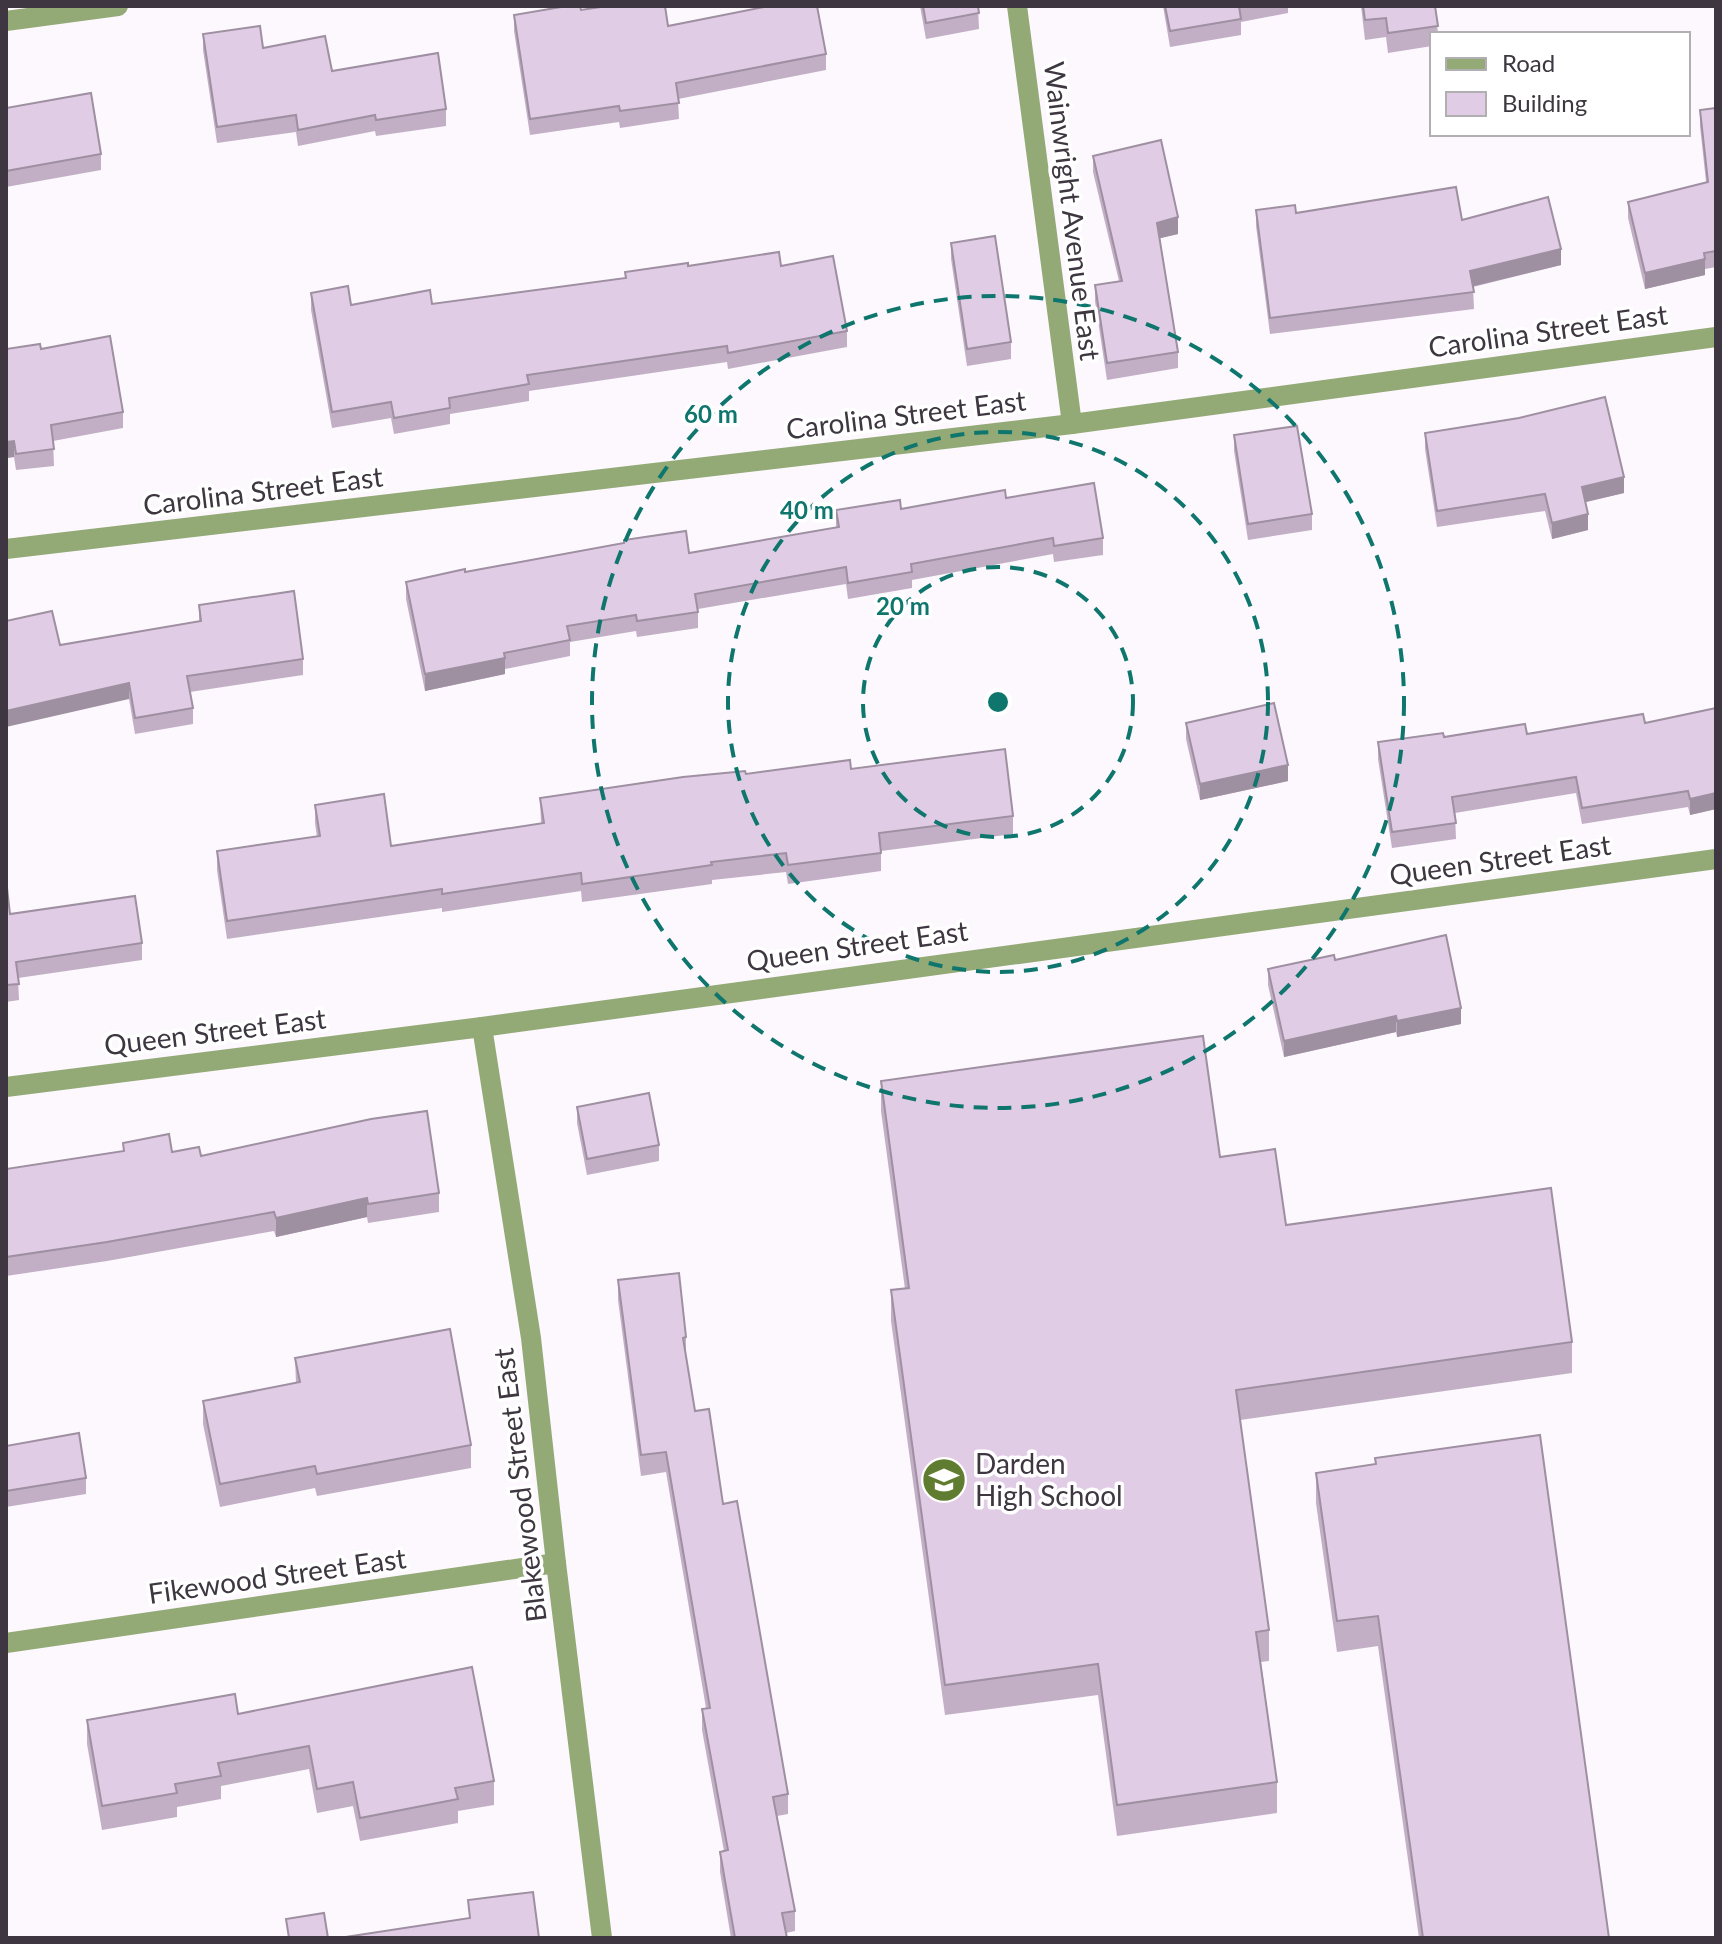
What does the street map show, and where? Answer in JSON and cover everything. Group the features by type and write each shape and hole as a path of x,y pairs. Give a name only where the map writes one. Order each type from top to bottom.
{"street":[{"path":"6,21 118,6"},
{"name":"Wainwright Avenue East","path":"1017,6 1072,424"},
{"name":"Carolina Street East","path":"6,549 1072,424 1716,337"},
{"name":"Queen Street East","path":"6,1087 482,1027 1716,859"},
{"name":"Blakewood Street East","path":"482,1027 531,1338 602,1938"},
{"name":"Fikewood Street East","path":"6,1643 556,1563"}],"building":[{"path":"580,6 581,10 608,6 665,6 668,26 769,6 817,6 826,54 676,83 679,103 620,111 619,106 530,119 514,15"},
{"path":"923,6 978,6 979,13 926,23"},
{"path":"1165,6 1239,6 1241,19 1170,31"},
{"path":"1363,6 1435,6 1438,26 1388,33 1386,18 1365,20"},
{"path":"260,26 263,48 325,36 332,71 438,53 446,109 376,120 375,115 298,130 296,115 217,127 203,34"},
{"path":"91,93 101,154 6,171 6,108"},
{"path":"1716,108 1716,251 1704,253 1705,259 1645,273 1628,202 1708,182 1700,110"},
{"path":"1161,140 1178,217 1157,223 1178,352 1107,363 1095,285 1122,281 1093,156"},
{"path":"1456,187 1462,220 1548,197 1561,249 1470,271 1474,292 1270,318 1256,210 1295,205 1296,213"},
{"path":"995,236 1011,342 967,349 951,243"},
{"path":"779,252 781,266 833,256 847,331 728,353 727,346 527,375 529,384 449,398 450,408 394,418 391,402 332,412 311,293 348,286 351,305 430,290 432,304 626,278 625,272"},
{"path":"110,336 123,412 51,425 54,449 16,454 14,441 6,442 6,349 40,344 41,349"},
{"path":"1605,397 1624,477 1582,487 1588,514 1552,523 1545,494 1437,511 1425,433 1519,418"},
{"path":"1297,426 1312,514 1248,524 1234,435"},
{"path":"1094,483 1103,538 1054,546 1053,538 911,564 912,572 848,583 846,567 695,594 698,612 637,621 636,615 567,626 570,640 504,653 505,658 425,674 406,582 686,531 689,553 839,527 836,510 900,500 901,509 1005,490 1006,498"},
{"path":"294,591 303,659 187,676 193,708 135,718 129,683 6,711 6,621 52,611 60,645 201,621 199,605"},
{"path":"1274,703 1288,765 1200,784 1186,723"},
{"path":"1716,708 1716,793 1690,799 1688,791 1582,808 1576,777 1452,797 1456,823 1392,832 1378,742 1443,733 1444,737 1525,724 1527,734 1643,714 1645,723"},
{"path":"1005,749 1013,816 879,833 881,853 788,865 786,853 582,884 581,873 442,894 442,889 227,921 217,851 320,836 315,805 384,794 391,846 544,823 540,798 683,777 745,771 746,774 850,760 851,769"},
{"path":"6,879 10,914 135,896 142,943 16,962 19,984 6,985"},
{"path":"1446,935 1461,1008 1397,1021 1396,1016 1284,1041 1268,969 1334,955 1335,960"},
{"path":"1203,1036 1220,1157 1275,1149 1286,1225 1551,1188 1572,1342 1236,1390 1269,1630 1256,1632 1277,1782 1117,1805 1098,1664 945,1685 891,1290 909,1288 881,1081"},
{"path":"649,1093 659,1145 587,1159 577,1107"},
{"path":"427,1111 439,1193 368,1204 367,1198 276,1218 274,1212 6,1257 6,1169 124,1151 123,1143 169,1134 172,1152 199,1147 201,1156 371,1119"},
{"path":"679,1273 686,1337 683,1338 695,1411 709,1409 723,1504 737,1501 788,1794 773,1797 795,1911 782,1913 787,1938 735,1938 720,1852 728,1850 702,1709 710,1708 666,1452 641,1455 618,1280"},
{"path":"450,1329 471,1445 317,1474 315,1466 220,1484 203,1401 300,1382 295,1358"},
{"path":"79,1433 86,1478 6,1491 6,1446"},
{"path":"1540,1435 1609,1938 1423,1938 1378,1616 1337,1621 1316,1473 1376,1464 1375,1458"},
{"path":"472,1667 494,1781 455,1788 458,1799 360,1818 353,1782 317,1789 309,1746 218,1763 221,1776 175,1784 177,1793 102,1806 87,1720 235,1694 238,1714"},
{"path":"533,1892 539,1938 339,1938 470,1918 468,1900"},
{"path":"324,1913 328,1938 289,1938 286,1919"}],"place":[{"name":"Darden High School","path":"944,1480"}]}
